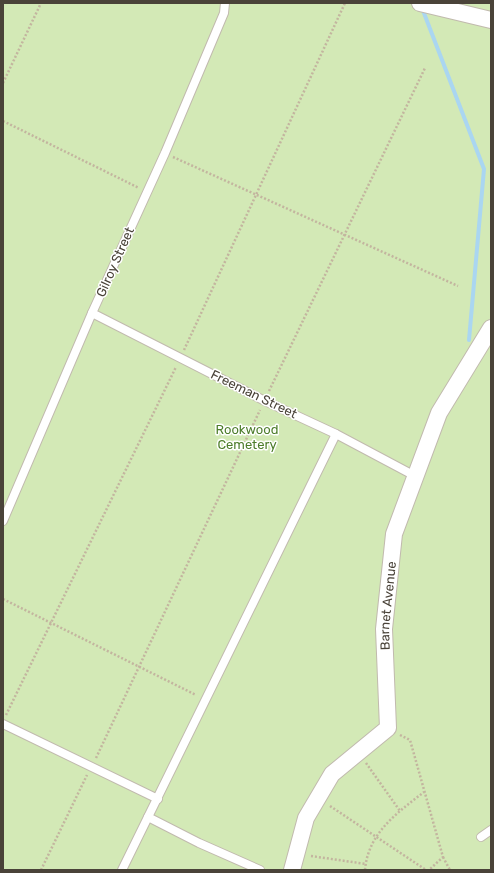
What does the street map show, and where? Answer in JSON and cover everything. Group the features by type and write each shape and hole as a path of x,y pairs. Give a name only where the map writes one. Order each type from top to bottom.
{"street":[{"path":"426,4 491,20"},
{"name":"Barnet Avenue","path":"388,728 384,629 394,534 439,413 491,328"},
{"path":"292,870 306,818 332,774 388,728"}],"lane":[{"name":"Gilroy Street","path":"3,521 92,313 165,153 224,13 225,3"},
{"name":"Freeman Street","path":"92,313 264,401 336,434 415,476"},
{"path":"122,870 336,434"},
{"path":"3,724 158,799"},
{"path":"148,817 199,843 260,870"},
{"path":"481,837 491,830"}],"path":[{"path":"3,83 41,3"},
{"path":"41,870 92,766 344,234 426,68"},
{"path":"3,122 147,192"},
{"path":"165,153 458,286"},
{"path":"3,599 206,699"},
{"path":"388,728 410,740 443,857 450,870"},
{"path":"359,753 400,811"},
{"path":"365,870 376,835 400,811 424,792"},
{"path":"318,798 428,870 443,857"},
{"path":"296,853 366,864"}],"green space":[{"name":"Rookwood Cemetery","path":"3,3 491,3 491,870 3,870"}],"waterway":[{"path":"422,8 484,169 469,340"}]}
